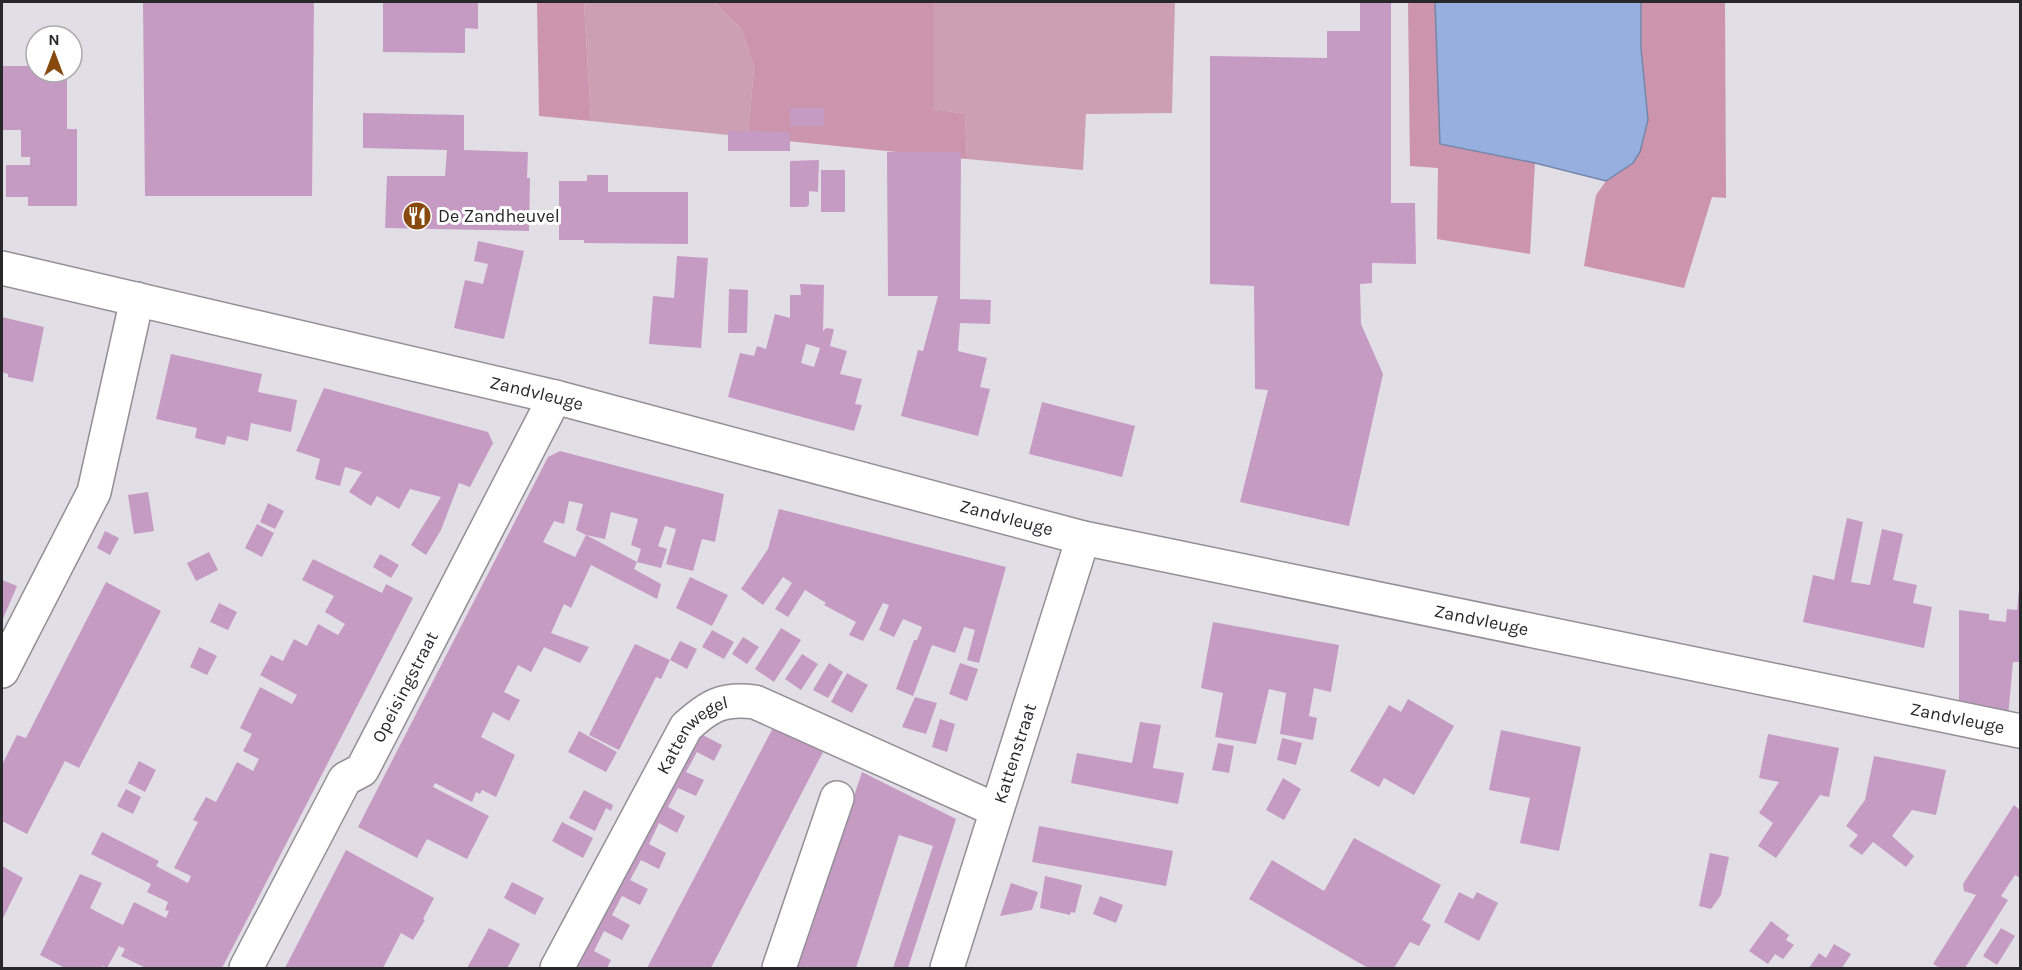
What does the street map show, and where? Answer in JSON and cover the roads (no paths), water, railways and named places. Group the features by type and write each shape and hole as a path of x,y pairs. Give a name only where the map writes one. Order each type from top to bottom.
{"street":[{"name":"Zandvleuge","path":"2,268 555,398 1083,538 2020,732"},
{"path":"2,671 94,492 137,299"},
{"name":"Opeisingstraat","path":"246,969 345,779 362,770 555,398"},
{"name":"Kattenstraat","path":"947,969 1083,538"},
{"name":"Kattenwegel","path":"557,969 686,727 705,709 723,702 732,699 755,702 996,810"},
{"path":"779,969 837,798"}],"water":[{"path":"1435,2 1641,2 1641,48 1648,120 1640,152 1633,163 1606,181 1535,163 1440,144"}],"place":[{"name":"De Zandheuvel","path":"417,216"}]}
